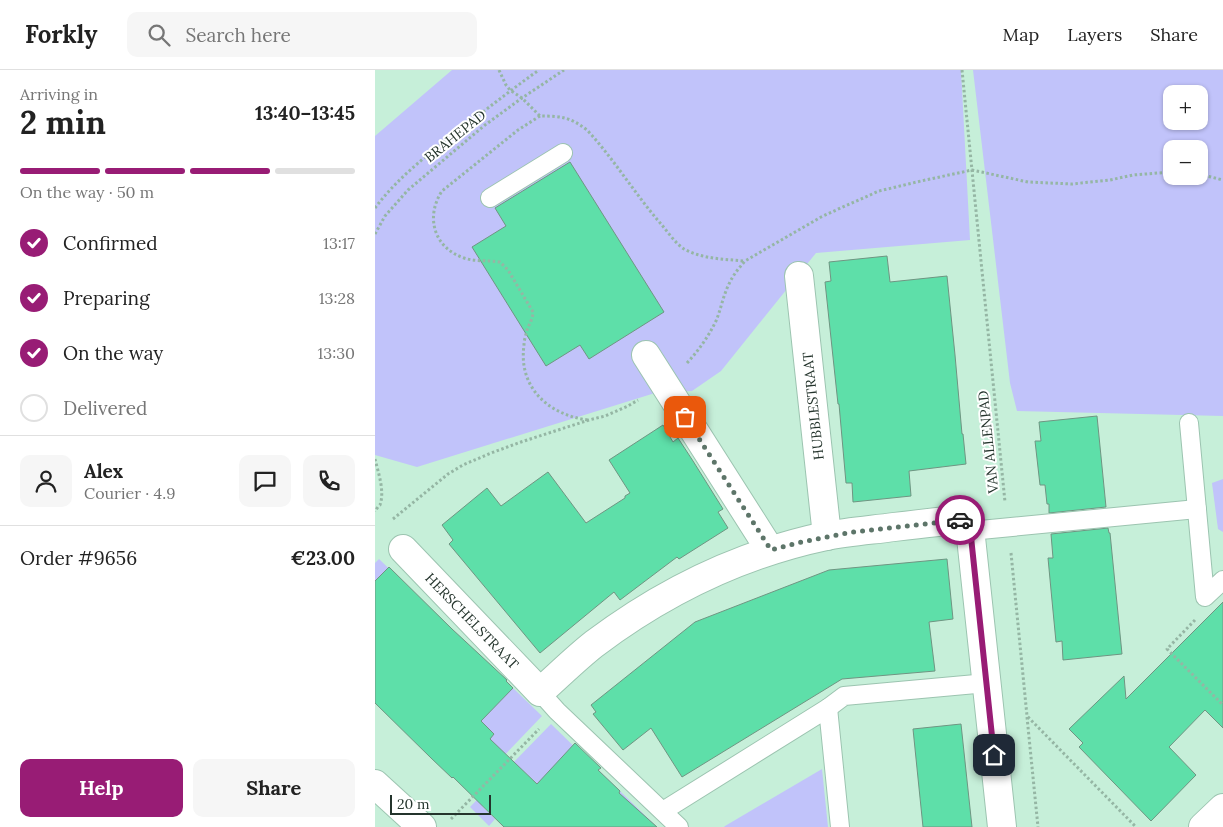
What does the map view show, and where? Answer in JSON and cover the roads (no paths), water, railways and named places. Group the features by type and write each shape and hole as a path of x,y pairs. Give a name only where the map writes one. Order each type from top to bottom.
{"street":[{"name":"HUBBLESTRAAT","path":"799,276 827,536"},
{"path":"646,355 771,550"},
{"path":"549,701 592,646 623,622 696,580 730,565 771,550 827,536 969,518 1002,827"},
{"name":"HERSCHELSTRAAT","path":"403,549 549,701"},
{"path":"375,784 422,827"},
{"path":"1203,827 1223,808"}],"lane":[{"path":"490,198 563,153"},
{"path":"1189,423 1205,597 1223,580"},
{"path":"970,531 1197,509"},
{"path":"663,812 844,696 987,682"},
{"path":"549,701 679,827"},
{"path":"828,708 840,827"}]}
